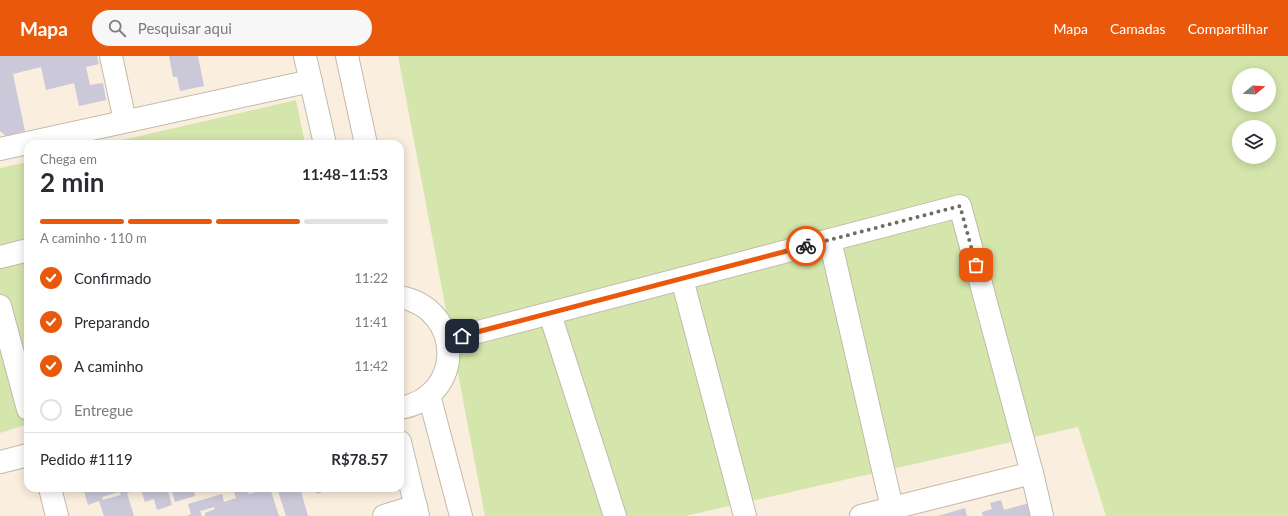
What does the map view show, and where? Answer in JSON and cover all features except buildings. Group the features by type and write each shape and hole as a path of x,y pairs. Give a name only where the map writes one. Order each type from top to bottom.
{"street":[{"path":"111,56 125,121"},
{"path":"305,56 323,140"},
{"path":"347,56 365,140"},
{"path":"40,140 311,81"},
{"path":"0,149 24,144"},
{"path":"447,340 960,206 1032,473 1042,516"},
{"path":"830,240 892,508"},
{"path":"0,257 24,251"},
{"path":"682,279 744,516"},
{"path":"404,297 414,301 431,312 443,328 449,354 447,367 442,380 434,391 412,405 404,407"},
{"path":"0,306 24,394"},
{"path":"550,314 615,516"},
{"path":"429,395 461,516"},
{"path":"0,462 24,456"},
{"path":"384,516 417,511 404,458"},
{"path":"861,516 1032,473"},
{"path":"51,492 57,516"}],"green space":[{"path":"398,56 1288,56 1288,516 1106,516 1078,427 685,516 485,516"},
{"path":"296,100 304,140 122,140"},
{"path":"24,163 24,425 0,433 0,168"}],"way so far":[{"path":"806,246 960,206 976,265"}],"route":[{"path":"462,336 806,246"}]}
